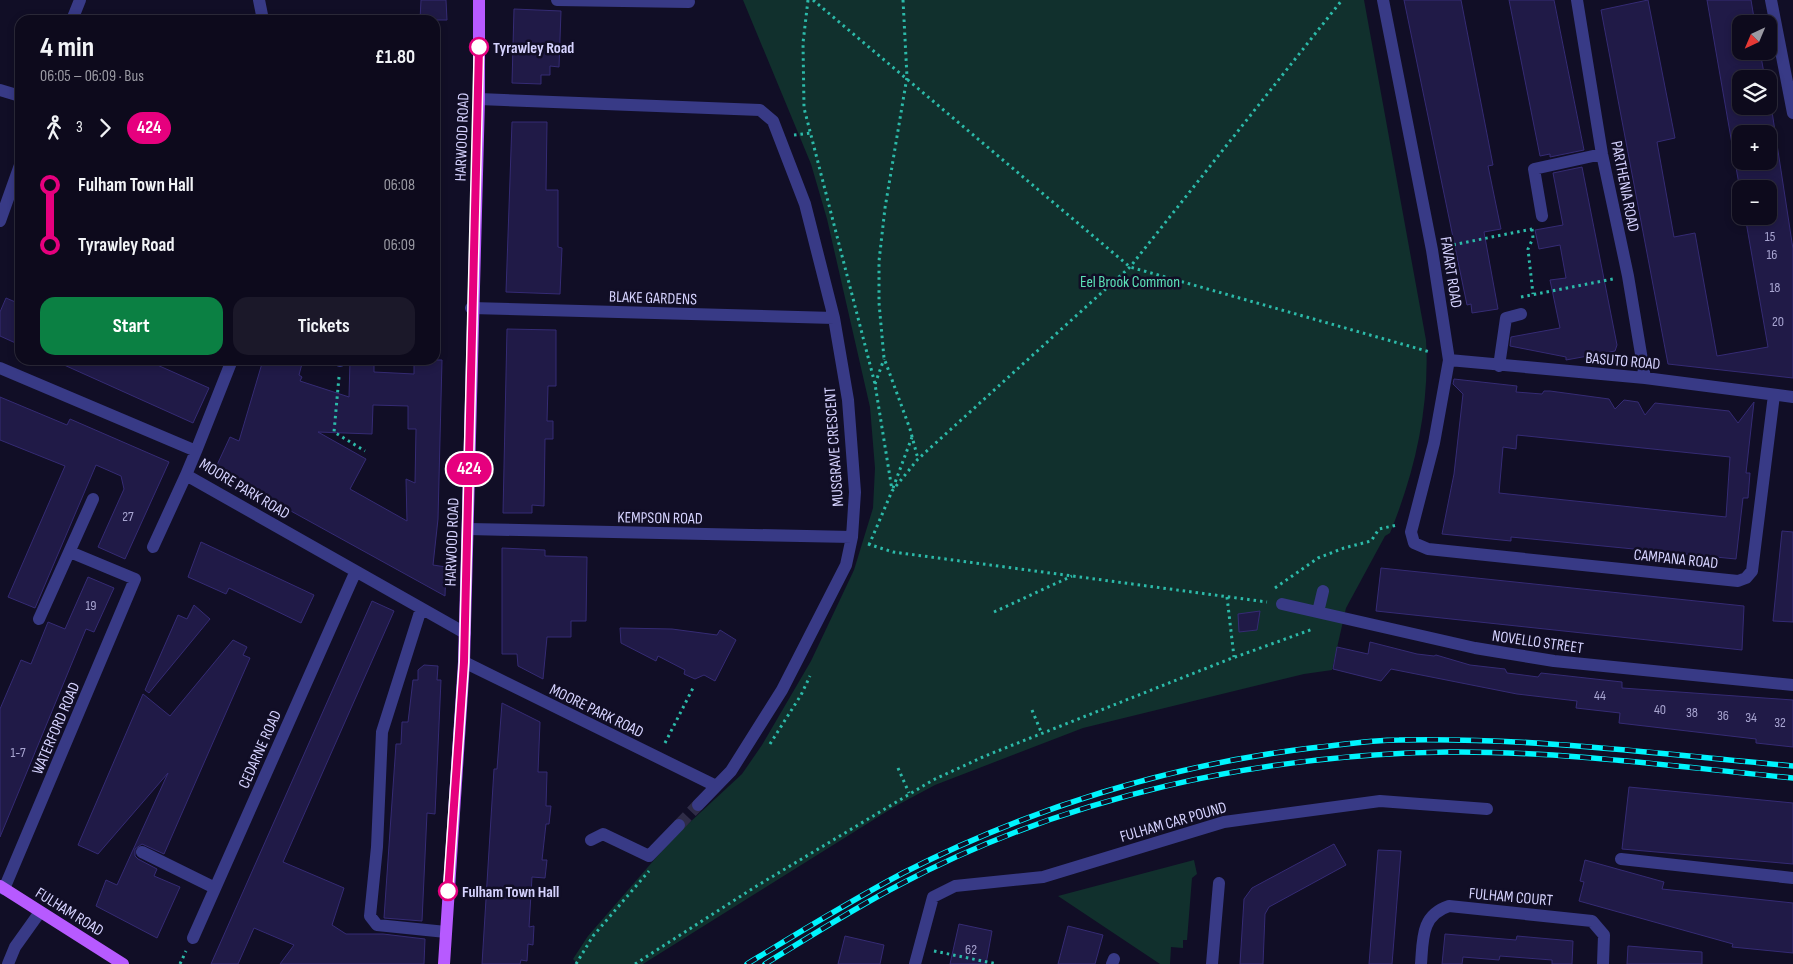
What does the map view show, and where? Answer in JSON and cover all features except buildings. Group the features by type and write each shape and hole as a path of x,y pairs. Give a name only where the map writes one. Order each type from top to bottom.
{"main road":[{"name":"HARWOOD ROAD","path":"444,964 464,662 471,308 479,99 479,0"},
{"name":"FULHAM ROAD","path":"2,887 123,964"}],"street":[{"path":"74,15 80,0"},
{"path":"259,0 262,15"},
{"path":"557,0 689,2"},
{"name":"FAVART ROAD","path":"1383,0 1432,250 1449,360 1434,443 1413,522 1411,539 1418,546"},
{"name":"PARTHENIA ROAD","path":"1577,0 1602,154 1628,276 1645,378"},
{"path":"1771,0 1791,93 1793,113"},
{"path":"0,90 15,94"},
{"name":"MUSGRAVE CRESCENT","path":"479,99 755,109 765,112 773,121 804,204 834,318 848,400 855,492 852,537 846,565 782,690 731,771 698,805"},
{"path":"1542,216 1534,169 1602,154"},
{"path":"0,221 15,179"},
{"name":"BLAKE GARDENS","path":"471,308 834,318"},
{"path":"1499,366 1506,318 1521,314"},
{"name":"BASUTO ROAD","path":"1449,360 1645,378 1793,397"},
{"path":"196,451 230,365"},
{"name":"MOORE PARK ROAD","path":"0,368 196,451 186,475 355,573 465,633"},
{"name":"CAMPANA ROAD","path":"1418,546 1738,581 1746,578 1752,571 1774,396"},
{"path":"153,547 186,475"},
{"path":"39,619 94,499"},
{"name":"KEMPSON ROAD","path":"468,529 852,537"},
{"name":"WATERFORD ROAD","path":"2,887 135,579 70,552"},
{"name":"CEDARNE ROAD","path":"193,938 355,573"},
{"path":"1318,612 1323,591"},
{"name":"NOVELLO STREET","path":"1282,604 1475,648 1554,661 1793,685"},
{"path":"422,609 382,732 377,846 370,916 376,924 446,932"},
{"name":"MOORE PARK ROAD","path":"464,662 716,786"},
{"name":"FULHAM CAR POUND","path":"919,950 933,897 955,886 1042,877 1224,822 1380,801 1487,809"},
{"path":"591,840 602,834 649,856 679,825"},
{"path":"142,852 215,888"},
{"path":"1621,859 1793,878"},
{"path":"1212,964 1219,883"},
{"name":"FULHAM COURT","path":"1421,964 1426,924 1434,913 1449,906 1592,921 1604,934 1603,964"},
{"path":"8,964 15,947 40,912"},
{"path":"915,964 919,950"}],"path":[{"path":"808,0 803,43 804,108 875,384 892,490"},
{"path":"813,0 907,77 1130,267 1427,350 1449,360"},
{"path":"903,0 907,77 885,208 879,260 879,302 884,358 912,436 918,459"},
{"path":"892,490 918,459 1130,267 1342,0"},
{"path":"1432,250 1532,229 1542,216"},
{"path":"1532,229 1533,238 1528,249 1533,294"},
{"path":"1515,298 1628,276"},
{"path":"875,384 884,358"},
{"path":"340,365 334,432 365,451"},
{"path":"869,545 912,436"},
{"path":"1273,590 1318,558 1344,548 1371,541 1379,528 1413,522"},
{"path":"852,537 869,545 893,552 1282,604"},
{"path":"994,612 1072,576"},
{"path":"1258,601 1266,595"},
{"path":"1227,597 1234,658"},
{"path":"635,964 755,887 909,793 985,756 1316,627"},
{"path":"658,757 694,686"},
{"path":"1032,710 1042,734"},
{"path":"898,768 909,793"},
{"path":"919,950 935,951 998,964"}],"green space":[{"name":"Eel Brook Common","path":"743,0 1364,0 1426,340 1426,389 1419,438 1407,486 1390,533 1385,536 1346,608 1332,670 1304,674 1083,728 935,785 894,807 643,964 578,964 573,959 588,936 674,837 742,774 762,745 811,661 854,570 873,508 875,468 870,407 827,219 811,164"},
{"path":"1194,860 1197,874 1192,878 1187,940 1183,940 1183,948 1171,947 1170,964 1160,964 1058,896"}],"tunnel":[{"path":"679,825 698,805"}],"railway":[{"path":"747,964 903,873 1001,828 1102,792 1153,778 1258,756 1388,740 1448,740 1596,747 1793,766"},
{"path":"765,964 831,923 899,885 963,854 1029,827 1097,804 1166,786 1237,771 1307,761 1378,755 1492,752 1621,760 1793,778"}],"bus line":[{"name":"424","path":"448,891 464,662 471,308 479,99 479,47"}],"place":[{"name":"Tyrawley Road","path":"479,47"},
{"name":"Fulham Town Hall","path":"448,891"}]}
